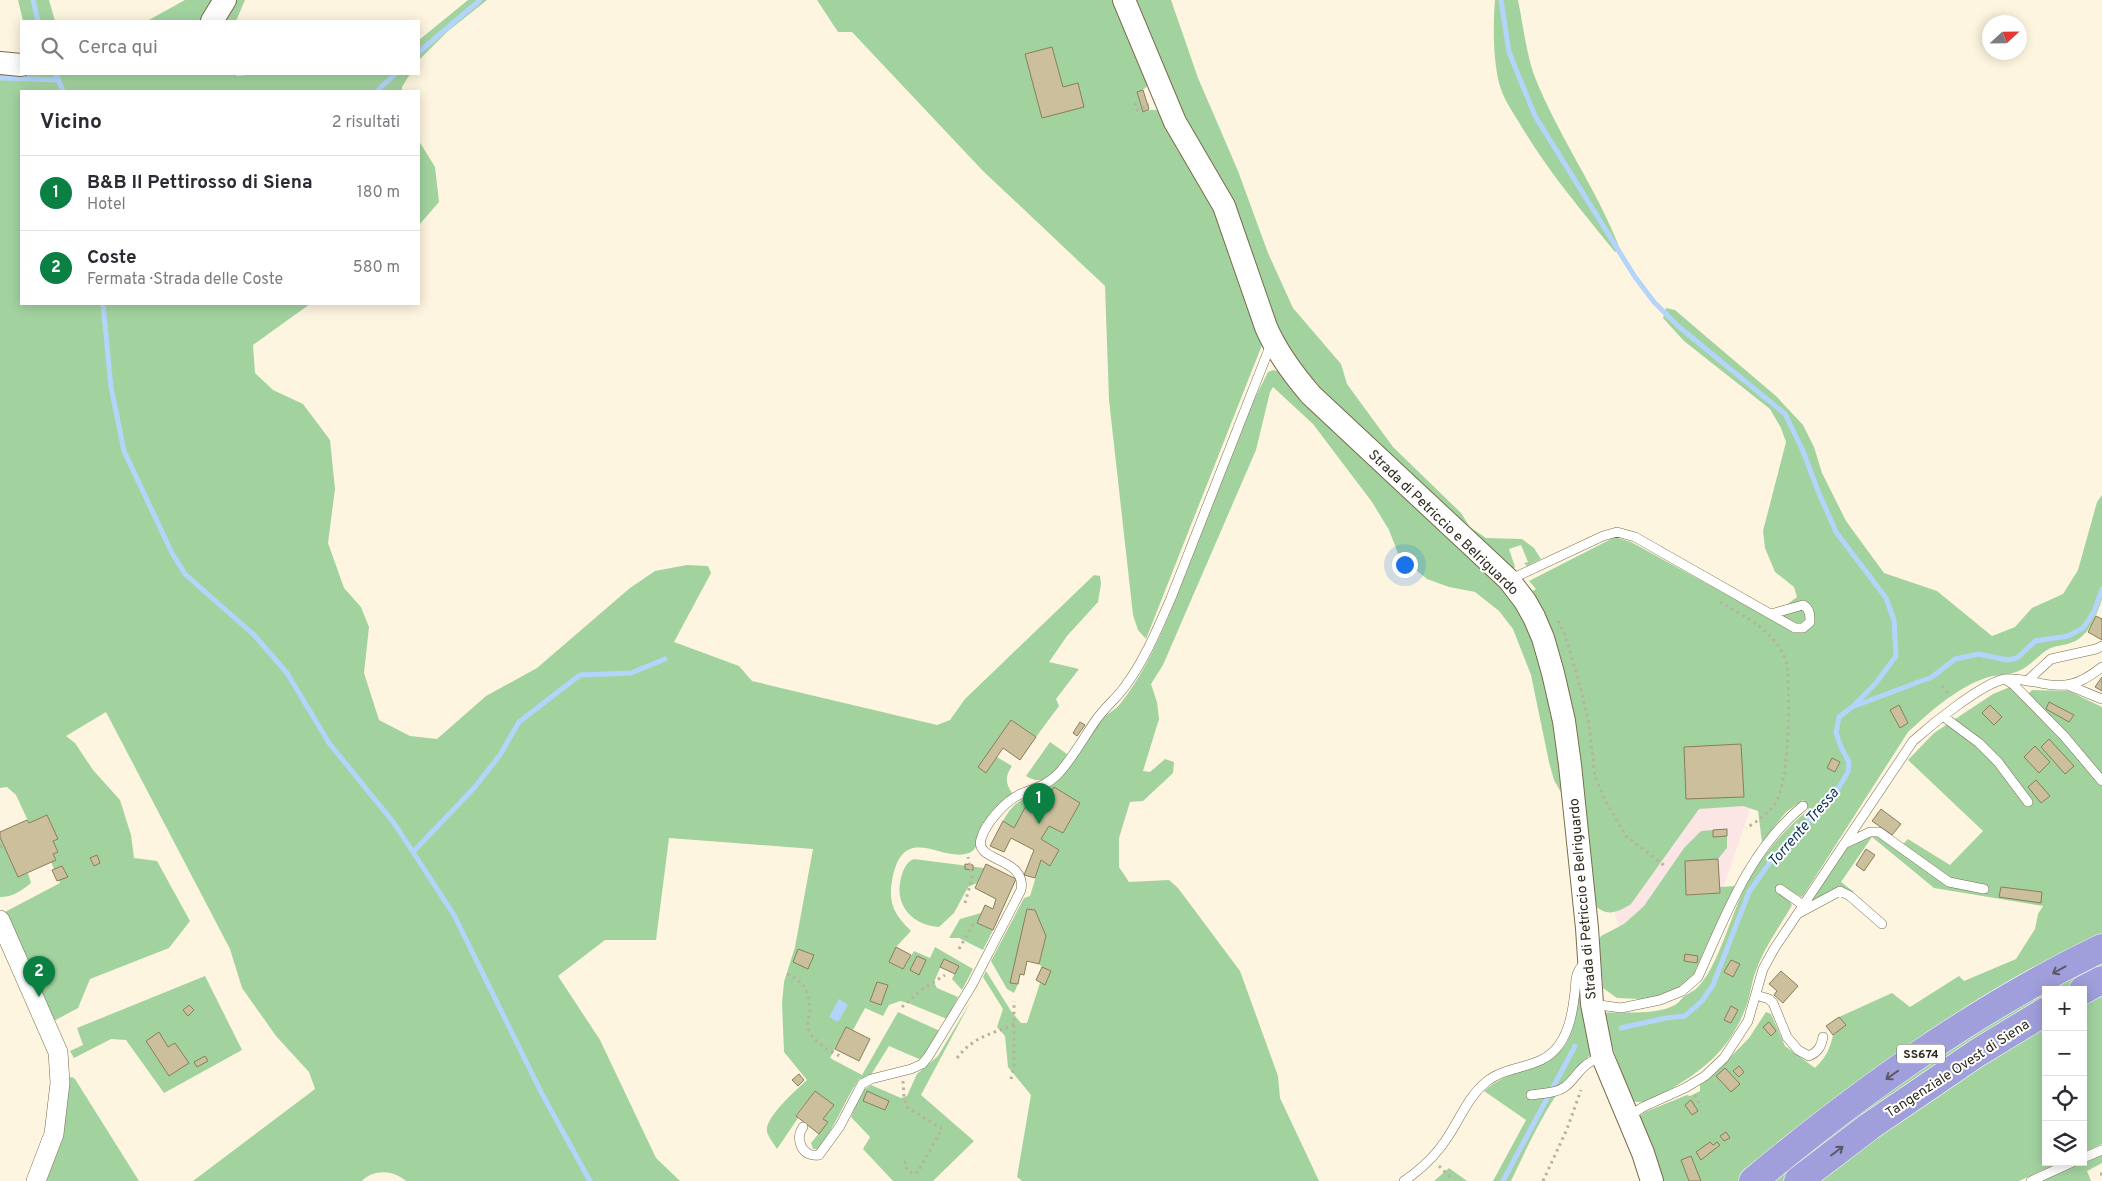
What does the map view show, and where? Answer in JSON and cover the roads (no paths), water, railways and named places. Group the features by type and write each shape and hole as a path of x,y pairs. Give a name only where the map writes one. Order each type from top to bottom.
{"highway":[{"name":"Tangenziale Ovest di Siena","path":"1753,1181 1801,1141 1857,1099 1956,1030 2013,995 2102,948"},
{"path":"2087,988 2102,980"},
{"name":"Tangenziale Ovest di Siena","path":"1798,1181 1870,1126 1954,1068 2042,1013"}],"street":[{"path":"213,20 226,0"},
{"name":"Strada di Petriccio e Belriguardo","path":"1124,0 1175,122 1224,206 1272,341 1286,363 1311,395 1509,580 1525,601 1543,638 1564,721 1587,928 1592,1004 1602,1056 1652,1181"},
{"path":"0,64 20,65"},
{"path":"0,920 58,1052 60,1083 54,1134 36,1181"}],"lane":[{"path":"803,1127 799,1132 799,1142 802,1148 810,1154 820,1155 840,1126 862,1084 871,1079 922,1064 936,1046 972,985 1021,890 1022,881 1016,870 985,852 981,846 981,840 995,815 1014,797 1045,784 1057,775 1099,716 1113,702 1127,683 1154,637 1272,341"},
{"path":"1509,580 1603,536 1617,532 1635,537 1770,614"},
{"path":"2027,681 2051,659 2102,646"},
{"path":"2070,686 2088,678 2102,668"},
{"path":"2005,679 2014,685 2064,736 2102,780"},
{"path":"1628,1117 1705,1076 1724,1058 1748,1021 1763,969 1796,914 1913,741 1944,716 1989,685 2005,679 2046,685 2070,686 2102,699"},
{"path":"1944,716 1979,743 1998,762 2028,802"},
{"path":"1592,1004 1621,1008 1671,996 1692,985 1698,977 1739,887 1759,853 1787,819 1803,806"},
{"path":"1843,844 1870,832 1879,832 1949,882 1984,889"},
{"path":"1780,889 1803,905"},
{"path":"1796,914 1840,891 1850,896 1882,924"},
{"path":"1404,1181 1427,1164 1439,1150 1474,1093 1486,1082 1503,1072 1541,1060 1560,1045 1566,1033 1573,1009 1577,972 1588,959"},
{"path":"1756,995 1769,999 1773,1003 1787,1038 1798,1050 1809,1056 1816,1053 1821,1045 1822,1038"},
{"path":"1535,1094 1554,1092 1566,1087 1584,1065 1592,1061"},
{"path":"2087,1156 2102,1150"},
{"path":"2031,1181 2064,1166"}],"water":[{"path":"839,999 848,1005 838,1022 829,1017"}],"waterway":[{"path":"33,0 38,20"},
{"path":"420,51 480,0"},
{"path":"1501,0 1509,52 1535,116 1635,277 1654,302 1678,326 1785,414 1803,451 1836,532 1886,598 1894,620 1896,656 1876,683 1852,707"},
{"path":"56,75 63,90"},
{"path":"378,90 394,75"},
{"path":"0,78 59,80"},
{"path":"103,305 111,387 124,451 172,553 185,574 254,635 287,673 329,743 394,823 454,915 542,1094 590,1181"},
{"name":"Torrente Tressa","path":"1621,1028 1666,1018 1685,1016 1702,1001 1713,985 1749,892 1773,858 1836,792 1848,772 1849,762 1836,733 1839,717 1852,707 1932,677 1955,659 1979,654 2007,660 2017,658 2035,641 2068,636 2083,628 2094,612 2102,589"},
{"path":"413,852 474,788 500,755 519,722 580,675 631,673 665,659"},
{"name":"Torrente Tressa","path":"1503,1181 1575,1046"}],"place":[{"name":"B&B Il Pettirosso di Siena","path":"1039,824"},
{"name":"Coste","path":"39,997"}]}
